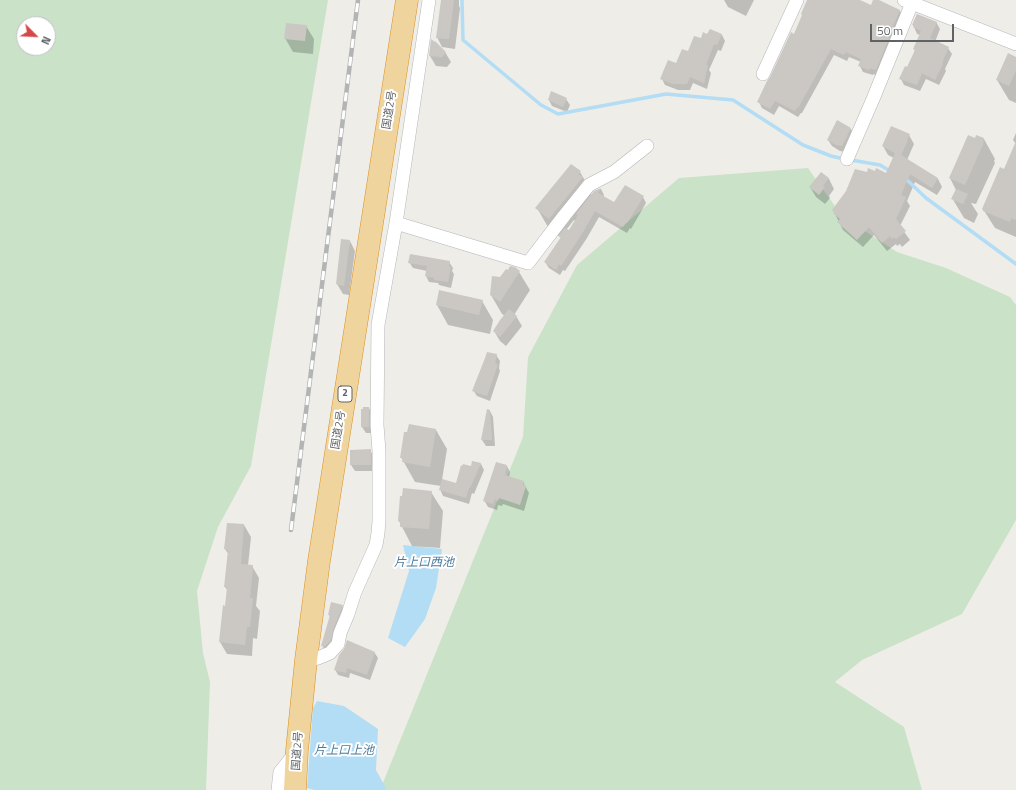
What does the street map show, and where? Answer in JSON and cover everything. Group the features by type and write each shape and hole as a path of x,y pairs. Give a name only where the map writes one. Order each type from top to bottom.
{"highway":[{"name":"国道2号","path":"295,790 297,750 306,660 325,518 407,0"}],"street":[{"path":"306,660 318,658 330,653 338,644 340,633 355,592 376,545 379,521 379,451 377,424 378,325 396,223 429,0"},
{"path":"763,74 797,0"},
{"path":"846,159 876,91 908,2 1016,44"},
{"path":"396,223 528,263 588,185 614,172 647,146"},
{"path":"278,790 280,772 297,750"}],"green space":[{"path":"0,0 328,0 251,466 218,527 197,591 203,653 210,682 206,790 0,790"},
{"path":"808,168 842,216 897,252 946,268 1010,297 1016,305 1016,520 962,614 862,660 835,682 904,727 922,790 380,790 523,437 528,357 577,265 679,178"}],"water":[{"name":"片上口西池","path":"403,545 442,549 436,588 425,619 405,647 388,638 409,571"},
{"name":"片上口上池","path":"317,701 344,706 378,729 376,770 387,790 314,790 307,788 313,708"}],"building":[{"path":"441,0 454,0 449,39 436,38"},
{"path":"807,0 860,0 871,5 873,0 879,0 900,10 876,70 870,68 869,70 858,66 861,59 846,52 844,55 831,49 795,111 775,101 770,109 757,102 791,32 794,34"},
{"path":"917,14 937,22 930,38 949,47 935,80 922,73 917,85 899,79 905,66 907,67 915,50 913,49 921,31 912,25"},
{"path":"286,23 307,25 305,41 284,39"},
{"path":"710,29 722,34 717,45 714,44 706,65 708,65 704,83 690,77 687,84 673,84 660,79 668,60 676,63 682,49 688,51 694,36 701,38 703,32 707,34"},
{"path":"431,39 446,52 442,57 429,56"},
{"path":"1008,53 1016,57 1016,70 1009,86 996,80"},
{"path":"551,91 567,98 563,107 548,100"},
{"path":"837,120 851,128 842,146 836,145 827,140"},
{"path":"891,126 910,134 901,155 938,178 932,188 910,174 901,195 906,197 896,219 906,231 896,239 894,237 892,239 890,236 882,243 869,227 857,240 837,222 840,219 833,213 834,212 832,210 846,191 855,169 867,172 868,168 875,171 876,168 886,173 895,153 882,146"},
{"path":"968,135 975,138 976,135 984,138 984,142 965,185 949,178"},
{"path":"1016,141 1016,220 1011,218 1010,222 983,211 982,209 1000,167 1004,169"},
{"path":"571,164 581,171 578,174 583,177 549,219 535,208"},
{"path":"821,172 829,178 819,195 809,187"},
{"path":"625,185 644,196 623,227 595,211 561,266 559,264 556,270 544,262 561,237 559,235 565,228 569,230 578,215 576,214 594,191 601,188 598,193 614,202"},
{"path":"956,189 968,194 963,204 951,199"},
{"path":"341,239 350,240 344,286 336,284"},
{"path":"410,254 450,261 449,266 451,267 448,282 434,280 434,278 425,276 427,266 408,263"},
{"path":"510,266 515,267 520,271 500,302 490,295 492,276 500,277 506,269 508,270"},
{"path":"439,290 483,300 479,315 436,305"},
{"path":"509,309 517,316 500,337 493,331"},
{"path":"487,352 497,354 495,364 498,364 487,396 472,391"},
{"path":"363,407 369,407 369,427 361,427 361,409 363,409"},
{"path":"487,409 490,410 492,440 481,440"},
{"path":"409,424 436,429 430,467 402,462 403,458 400,458 404,432 407,432"},
{"path":"371,449 371,465 350,465 350,450"},
{"path":"472,461 481,463 466,498 439,490 442,479 456,483 461,465 471,466"},
{"path":"496,462 507,465 505,475 524,481 523,484 526,486 520,505 499,498 498,501 495,499 493,504 483,501"},
{"path":"403,488 432,491 429,529 400,527 400,522 398,521 400,496 402,496"},
{"path":"227,523 244,524 241,564 253,565 250,598 253,598 250,627 247,627 245,645 219,642 223,605 225,606 227,587 224,587 228,550 224,549"},
{"path":"331,602 343,605 333,630 331,640 322,648 323,646 321,646 330,615 328,615"},
{"path":"347,640 375,652 367,675 347,668 346,673 334,670 339,655 344,649"}],"waterway":[{"path":"462,0 463,40 541,105 558,114 666,94 733,100 803,145 831,156 844,159"},
{"path":"851,160 880,165 890,171"},
{"path":"905,178 926,198 1016,264"}],"railway":[{"path":"291,530 358,0"}]}
